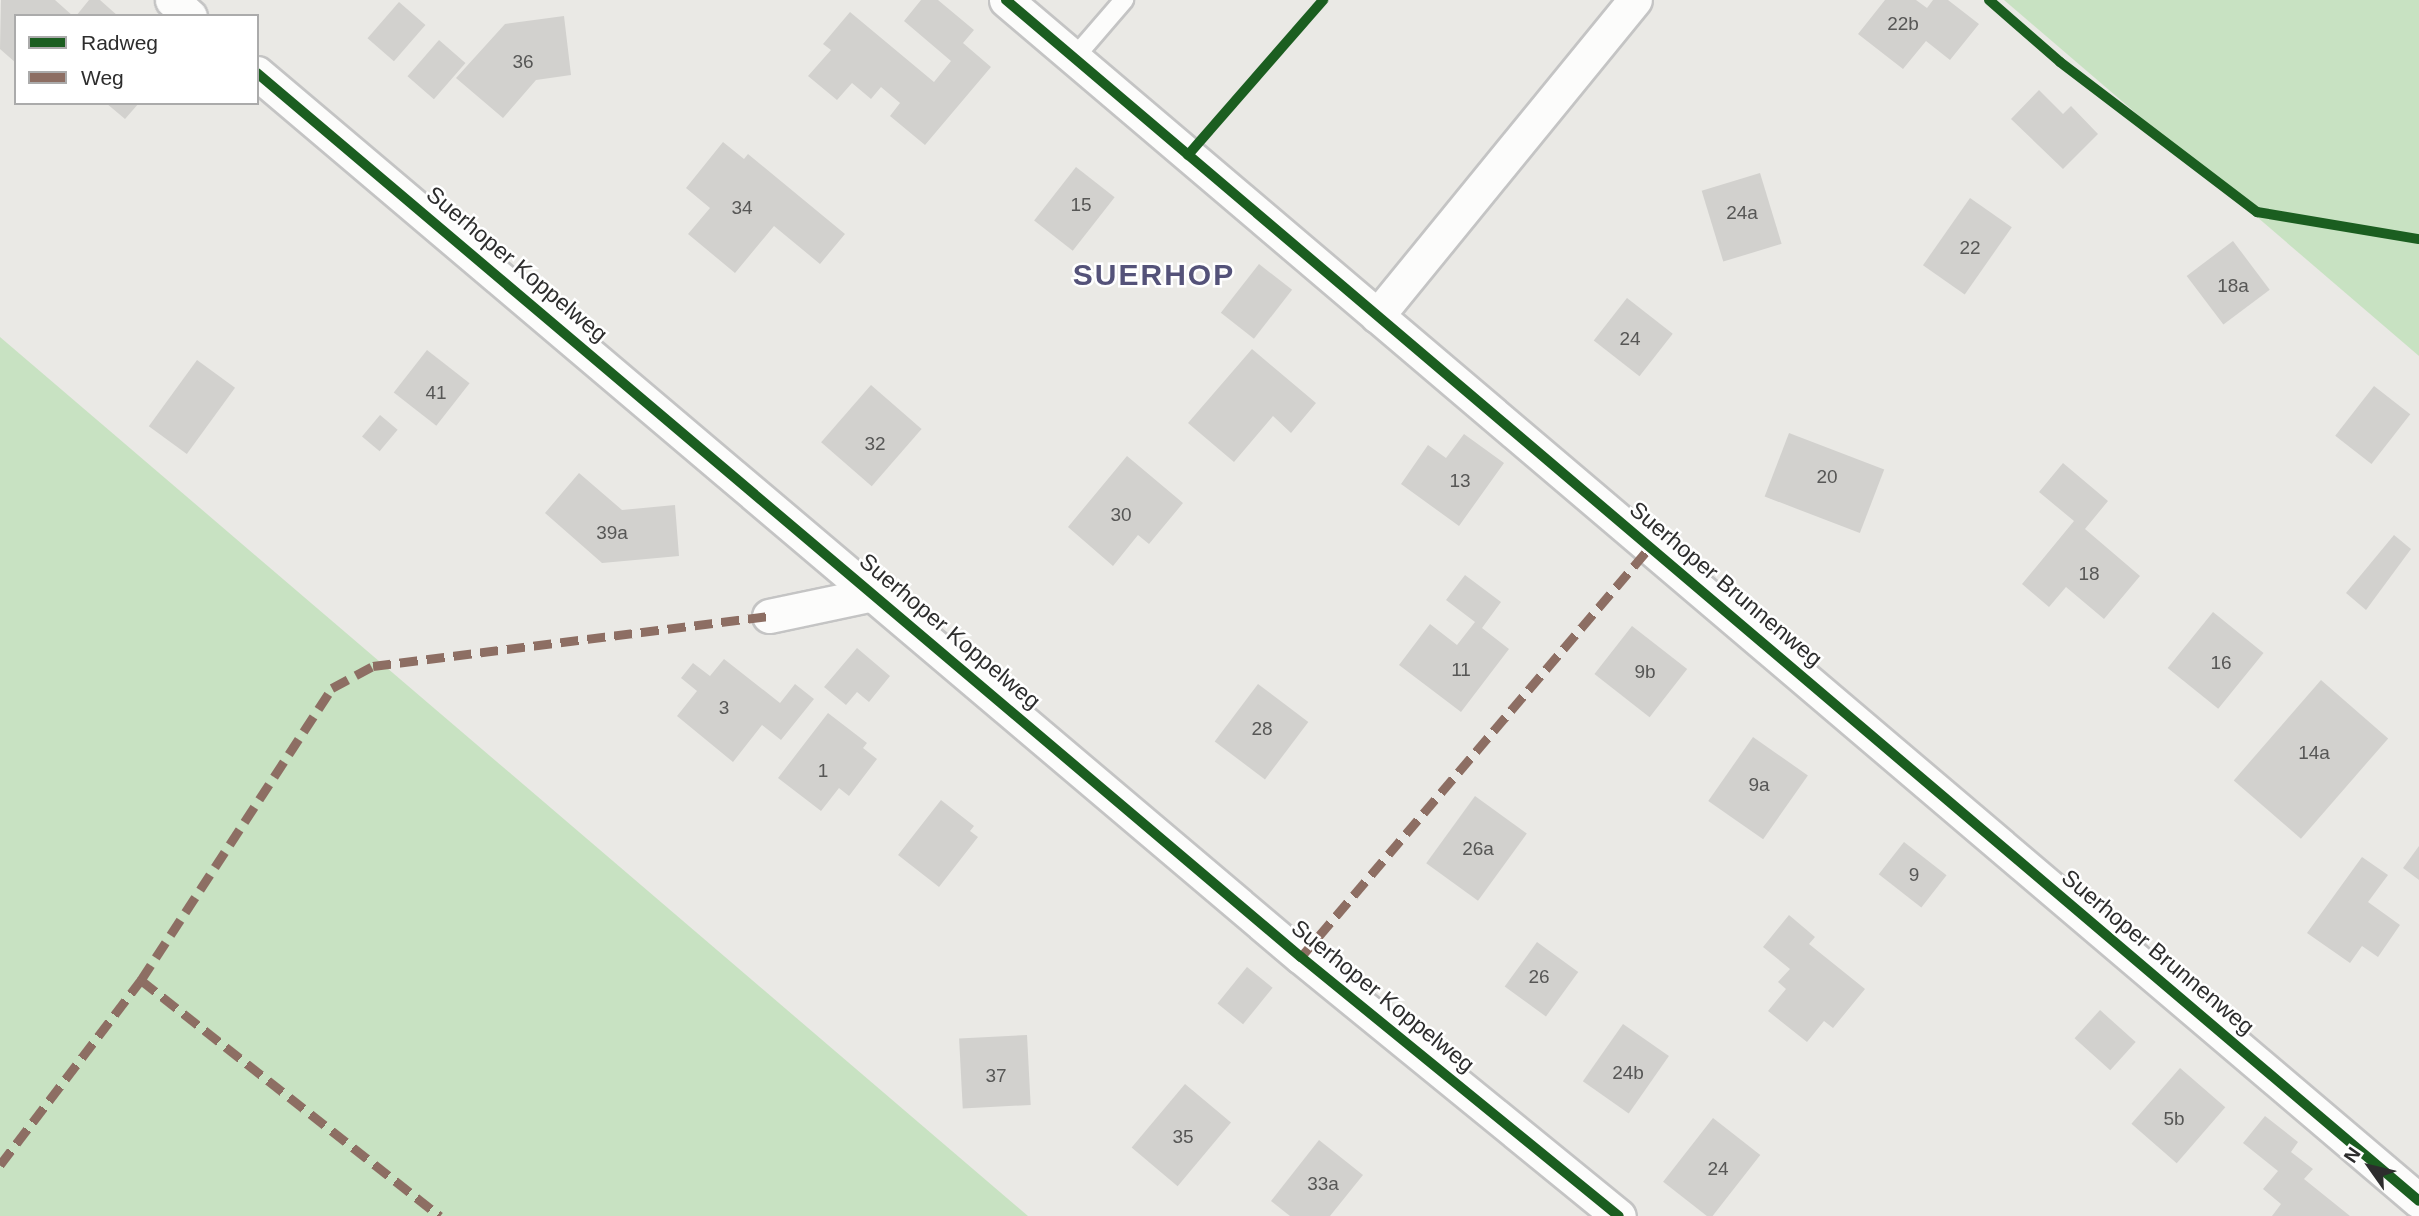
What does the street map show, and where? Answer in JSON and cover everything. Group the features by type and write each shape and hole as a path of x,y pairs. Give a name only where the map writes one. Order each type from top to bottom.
{"street":[{"path":"172,0 188,14"},
{"name":"Suerhoper Brunnenweg","path":"1006,0 2419,1201"},
{"path":"1377,316 1635,0"},
{"name":"Suerhoper Koppelweg","path":"259,75 1301,957 1619,1216"},
{"path":"769,616 873,594"}],"lane":[{"path":"1074,58 1124,0"}],"green space":[{"path":"2004,0 2419,0 2419,356"},
{"path":"0,337 1028,1216 0,1216"}],"building":[{"path":"1,0 55,0 71,14 14,14 14,61 0,49"},
{"path":"89,0 100,0 116,14 78,14"},
{"path":"921,0 938,0 974,30 963,43 991,67 925,145 890,116 900,103 881,87 871,99 852,83 837,100 808,76 831,50 823,44 850,12 934,82 951,61 904,21"},
{"path":"1885,0 1916,0 1927,8 1933,0 1948,0 1979,24 1950,60 1926,41 1903,69 1858,34"},
{"path":"399,2 425,25 394,61 368,38"},
{"path":"564,16 571,75 536,80 503,118 456,78 505,24"},
{"path":"439,40 465,63 434,99 408,76"},
{"path":"2039,90 2063,114 2071,106 2098,134 2063,169 2011,119"},
{"path":"108,105 137,105 125,119"},
{"path":"723,142 744,159 748,154 845,234 820,264 774,226 735,273 688,234 710,208 686,188"},
{"path":"1076,167 1115,197 1073,251 1034,221"},
{"path":"1760,173 1782,244 1723,262 1702,191"},
{"path":"1970,198 2012,227 1965,294 1923,265"},
{"path":"2233,241 2270,290 2223,325 2187,276"},
{"path":"1259,264 1292,290 1254,339 1221,313"},
{"path":"1627,298 1673,334 1639,376 1594,341"},
{"path":"1252,349 1316,403 1291,433 1273,416 1234,462 1188,423"},
{"path":"427,350 470,383 436,426 394,393"},
{"path":"197,360 235,388 187,454 149,426"},
{"path":"871,385 922,429 872,486 821,442"},
{"path":"2374,386 2410,414 2371,464 2335,436"},
{"path":"380,415 398,430 380,451 362,436"},
{"path":"1789,433 1884,470 1860,533 1765,496"},
{"path":"1464,434 1504,463 1459,526 1401,484 1428,445 1446,458"},
{"path":"1127,456 1183,503 1149,544 1138,535 1113,566 1068,527"},
{"path":"2063,463 2108,501 2085,529 2140,576 2104,619 2066,587 2049,607 2022,584 2074,521 2039,492"},
{"path":"579,473 622,510 675,505 679,556 602,563 545,513"},
{"path":"2394,535 2411,549 2366,610 2346,593"},
{"path":"1465,575 1501,602 1482,628 1509,649 1461,712 1399,665 1430,624 1457,645 1475,622 1446,600"},
{"path":"2213,612 2264,653 2218,709 2168,668"},
{"path":"1632,626 1687,669 1650,717 1594,674"},
{"path":"857,648 890,676 869,702 857,692 846,705 824,687"},
{"path":"724,659 780,703 795,684 814,699 781,740 762,725 733,762 677,716 697,691 681,678 693,663 710,676"},
{"path":"2321,680 2388,738 2301,839 2234,780"},
{"path":"1258,684 1308,722 1265,779 1215,742"},
{"path":"828,713 867,743 863,748 877,759 849,796 839,788 821,811 778,778"},
{"path":"1753,737 1808,775 1763,839 1708,801"},
{"path":"1475,796 1527,834 1478,901 1426,863"},
{"path":"941,800 974,826 970,831 978,837 939,887 898,855"},
{"path":"1904,842 1947,875 1921,908 1879,874"},
{"path":"2419,846 2419,880 2403,868"},
{"path":"2362,857 2388,875 2368,902 2400,925 2378,957 2362,946 2350,963 2307,933"},
{"path":"1789,915 1815,937 1809,944 1865,989 1833,1028 1824,1021 1807,1042 1768,1011 1786,989 1778,982 1790,969 1763,947"},
{"path":"1537,942 1578,972 1546,1016 1505,986"},
{"path":"1247,967 1273,988 1243,1024 1217,1004"},
{"path":"2100,1010 2136,1042 2110,1070 2075,1038"},
{"path":"1623,1024 1669,1056 1629,1113 1583,1081"},
{"path":"1027,1035 1031,1105 963,1108 959,1039"},
{"path":"2180,1068 2225,1107 2177,1163 2131,1124"},
{"path":"1185,1084 1231,1123 1178,1186 1132,1148"},
{"path":"2265,1116 2298,1142 2291,1152 2313,1169 2304,1179 2350,1216 2272,1216 2281,1204 2263,1189 2278,1171 2243,1143"},
{"path":"1713,1118 1760,1155 1713,1216 1707,1216 1663,1182"},
{"path":"1319,1140 1363,1175 1330,1216 1290,1216 1271,1201"}],"marked path":[{"path":"1301,957 1650,547"},
{"path":"0,1165 141,980 332,688 373,666 769,616"},
{"path":"141,980 440,1216"}],"cycle path":[{"path":"1006,0 2419,1201"},
{"path":"1188,155 1323,0"},
{"path":"1989,0 2060,62 2257,212 2419,239"},
{"path":"259,75 1301,957 1619,1216"}],"district":[{"name":"SUERHOP","path":"1154,275"}]}
